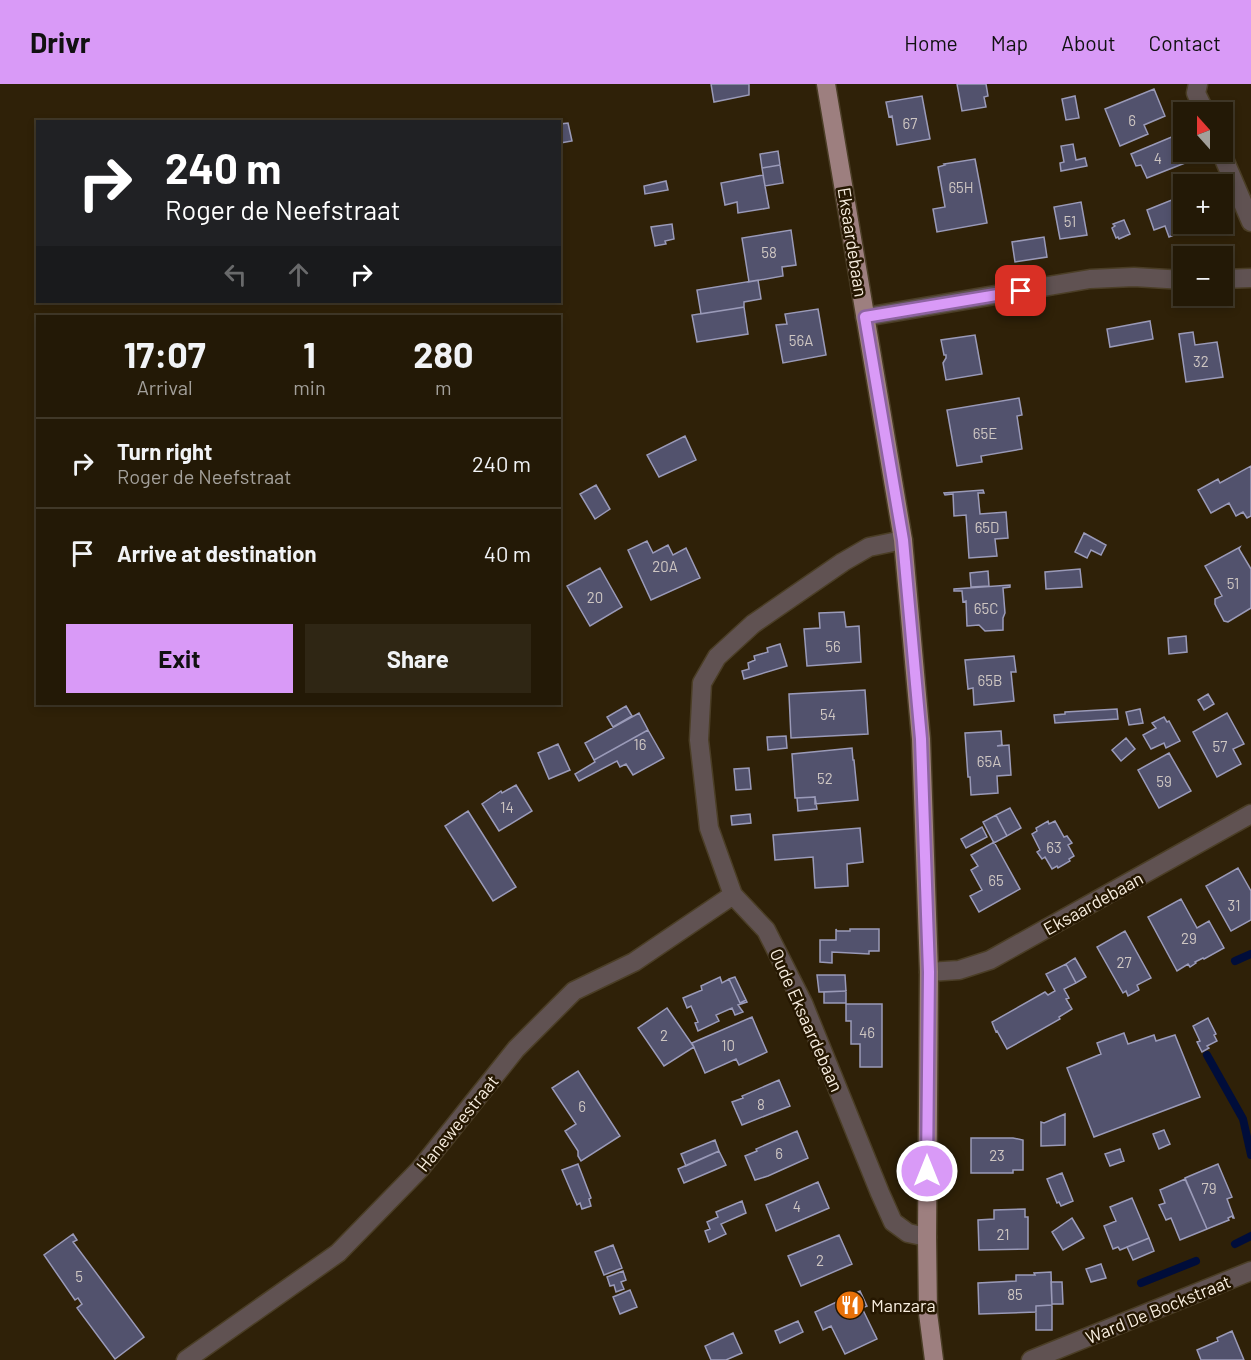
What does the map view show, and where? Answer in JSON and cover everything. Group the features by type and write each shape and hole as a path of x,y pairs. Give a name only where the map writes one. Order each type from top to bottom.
{"main road":[{"name":"Eksaardebaan","path":"826,84 903,540 921,739 929,972 928,1313 934,1360"}],"street":[{"path":"1198,84 1196,93 1200,102"},
{"path":"1225,162 1251,222"},
{"path":"865,317 1090,279 1134,277 1173,279"},
{"path":"1233,279 1251,278"},
{"name":"Oude Eksaardebaan","path":"903,540 869,547 843,562 753,624 717,657 702,683 699,740 709,828 733,895 766,930 803,1004 893,1222 908,1233 927,1237"},
{"name":"Eksaardebaan","path":"929,972 959,970 990,960 1251,814"},
{"name":"Haneweestraat","path":"186,1360 338,1253 420,1169 516,1049 574,991 634,962 733,895"},
{"name":"Ward De Bockstraat","path":"1031,1360 1251,1272"}],"building":[{"path":"711,84 749,84 749,95 714,102"},
{"path":"957,84 986,84 988,96 984,97 986,107 962,111"},
{"path":"1154,89 1165,116 1144,125 1148,134 1120,146 1105,109"},
{"path":"922,96 930,139 897,145 892,116 889,117 886,102"},
{"path":"1075,96 1079,118 1066,120 1062,99"},
{"path":"568,123 572,141 561,143 561,124"},
{"path":"1173,136 1173,162 1185,163 1147,178 1141,165 1136,166 1131,154"},
{"path":"1073,144 1076,160 1085,158 1087,166 1061,171 1060,163 1064,162 1061,146"},
{"path":"778,151 780,165 762,168 760,154"},
{"path":"975,159 987,223 937,232 933,209 945,207 938,167"},
{"path":"780,165 783,183 765,186 762,168"},
{"path":"763,175 769,208 738,213 737,202 725,205 721,183"},
{"path":"666,181 668,190 645,194 644,186"},
{"path":"1173,199 1173,234 1176,234 1169,237 1165,226 1154,230 1147,210"},
{"path":"1081,202 1087,235 1060,239 1054,207"},
{"path":"1124,220 1130,234 1116,238 1112,228 1115,226 1113,224"},
{"path":"672,224 674,239 665,241 666,244 655,246 651,227"},
{"path":"791,230 796,265 782,267 783,276 749,282 742,238"},
{"path":"1044,237 1047,257 1015,262 1012,242"},
{"path":"758,280 761,299 744,302 744,307 701,314 697,290"},
{"path":"744,307 748,334 697,342 692,315"},
{"path":"818,309 826,355 783,363 776,325 787,324 785,314"},
{"path":"1150,321 1153,339 1110,347 1107,329"},
{"path":"1193,332 1195,345 1217,342 1223,377 1186,382 1179,334"},
{"path":"975,335 982,374 946,380 943,363 946,355 944,355 941,340"},
{"path":"1019,398 1022,415 1017,416 1022,449 981,456 982,462 957,466 947,410"},
{"path":"685,436 696,460 659,477 647,455"},
{"path":"1251,466 1251,516 1247,518 1243,512 1236,516 1229,503 1211,513 1198,490 1218,479 1220,483"},
{"path":"596,485 610,509 595,519 580,494"},
{"path":"983,490 984,493 978,493 980,514 1006,512 1008,538 995,539 997,556 969,558 966,515 954,516 953,494 945,495 944,493"},
{"path":"1084,533 1106,545 1101,555 1091,550 1087,558 1075,552"},
{"path":"647,541 653,553 668,545 673,555 686,548 700,578 651,600 628,550"},
{"path":"1240,547 1251,569 1251,608 1228,622 1224,621 1215,604 1215,599 1222,596 1205,566"},
{"path":"600,568 622,607 590,626 567,586"},
{"path":"1080,569 1082,587 1046,589 1045,572"},
{"path":"988,571 989,586 971,587 970,573"},
{"path":"1010,585 1010,587 1003,588 1005,613 1003,630 985,631 979,625 967,626 966,601 963,602 962,591 954,591 954,589"},
{"path":"844,612 846,627 859,626 861,662 807,666 804,629 820,628 819,613"},
{"path":"1186,636 1187,652 1169,654 1168,638"},
{"path":"780,644 787,666 744,679 742,671 749,669 748,663 755,660 754,656 768,652 767,648"},
{"path":"1014,656 1016,672 1011,672 1014,701 974,705 973,688 968,689 965,660"},
{"path":"865,690 868,734 791,738 789,694"},
{"path":"1208,694 1214,704 1204,710 1198,700"},
{"path":"626,706 632,716 613,727 607,717"},
{"path":"1117,709 1118,719 1055,723 1054,715 1065,714 1065,712"},
{"path":"1140,709 1143,723 1129,725 1126,712"},
{"path":"639,713 648,730 594,760 585,743"},
{"path":"1227,713 1244,744 1233,749 1241,764 1217,777 1193,732"},
{"path":"1164,717 1167,722 1169,721 1180,741 1166,748 1164,743 1151,749 1143,735 1156,728 1152,723"},
{"path":"648,730 664,758 633,775 626,764 620,767 617,761 579,781 575,774 595,762 594,760"},
{"path":"1001,731 1002,745 997,746 1009,745 1011,775 997,776 998,793 971,795 965,733"},
{"path":"786,736 787,748 768,750 767,737"},
{"path":"1126,738 1135,749 1121,761 1112,750"},
{"path":"558,744 570,770 549,779 538,753"},
{"path":"852,748 858,800 815,804 815,797 795,798 792,754"},
{"path":"1169,753 1191,791 1159,808 1138,770"},
{"path":"749,768 751,789 736,790 734,769"},
{"path":"516,785 532,811 499,831 482,804 501,791 502,793"},
{"path":"815,797 817,809 798,811 797,798"},
{"path":"1010,808 1021,828 1007,836 996,815"},
{"path":"468,811 516,887 493,901 445,826"},
{"path":"750,814 751,823 732,825 731,816"},
{"path":"996,815 1007,836 994,843 983,822"},
{"path":"1048,821 1049,824 1055,821 1064,837 1067,836 1072,843 1068,845 1074,856 1069,859 1070,861 1052,869 1045,857 1042,859 1037,852 1040,850 1032,834 1037,831 1036,828"},
{"path":"982,827 987,837 966,848 961,839"},
{"path":"860,828 863,862 847,864 848,886 815,888 813,857 775,860 773,835"},
{"path":"994,842 1020,889 979,912 970,896 982,890 971,870 978,866 971,855"},
{"path":"1238,868 1251,891 1251,920 1231,931 1206,886"},
{"path":"1181,899 1197,928 1209,921 1224,948 1195,962 1190,967 1188,964 1177,971 1148,917"},
{"path":"836,929 837,931 850,931 850,929 879,929 879,951 869,951 869,954 832,952 832,963 820,962 820,940 836,940"},
{"path":"1125,931 1151,978 1137,985 1139,990 1128,996 1126,991 1123,993 1097,947"},
{"path":"1075,958 1086,977 1076,983 1066,964"},
{"path":"1066,964 1076,983 1064,989 1069,998 1066,999 1072,1009 1059,1017 1060,1019 1007,1049 992,1022 1045,992 1048,995 1055,991 1046,974"},
{"path":"817,975 845,975 846,991 819,992"},
{"path":"720,977 722,983 729,979 740,1003 746,1000 747,1002 738,1005 743,1012 735,1015 732,1008 716,1015 719,1021 698,1031 695,1023 698,1022 691,1006 687,1008 683,998 702,990 701,986"},
{"path":"735,977 746,1000 740,1003 729,979"},
{"path":"846,991 846,1003 824,1003 824,992"},
{"path":"846,1004 882,1004 882,1067 860,1067 860,1044 851,1044 851,1021 846,1021"},
{"path":"667,1008 694,1047 664,1066 638,1028"},
{"path":"752,1017 767,1052 739,1065 736,1059 705,1073 692,1043"},
{"path":"1208,1018 1217,1041 1207,1046 1209,1048 1202,1052 1193,1026"},
{"path":"1124,1033 1128,1044 1154,1035 1156,1041 1175,1035 1200,1097 1094,1137 1067,1068 1101,1054 1097,1043"},
{"path":"578,1071 620,1136 581,1161 578,1151 565,1131 576,1124 552,1088"},
{"path":"779,1080 790,1106 742,1125 732,1102"},
{"path":"1065,1114 1065,1145 1041,1146 1041,1122 1044,1123"},
{"path":"1164,1130 1170,1144 1159,1149 1153,1134"},
{"path":"797,1131 808,1158 755,1180 745,1156"},
{"path":"971,1138 1023,1140 1023,1170 1013,1170 1013,1173 971,1173"},
{"path":"715,1140 719,1151 686,1166 681,1154"},
{"path":"1120,1149 1124,1161 1110,1166 1105,1154"},
{"path":"719,1151 726,1165 684,1183 678,1169"},
{"path":"578,1164 591,1198 589,1199 591,1206 582,1209 580,1203 577,1205 562,1170"},
{"path":"1218,1164 1232,1197 1227,1199 1234,1218 1232,1216 1228,1218 1229,1220 1207,1229 1185,1178"},
{"path":"1062,1173 1073,1201 1061,1206 1059,1202 1057,1203 1047,1179"},
{"path":"1185,1179 1207,1229 1180,1240 1171,1218 1166,1220 1159,1205 1165,1203 1160,1190"},
{"path":"818,1182 829,1208 776,1231 766,1205"},
{"path":"1132,1198 1149,1238 1120,1250 1118,1247 1113,1249 1104,1226 1116,1221 1110,1207"},
{"path":"742,1201 746,1213 721,1224 726,1234 709,1242 705,1231 710,1229 707,1222 718,1217 716,1212"},
{"path":"1025,1209 1025,1217 1028,1217 1028,1249 979,1250 978,1220 994,1219 994,1210"},
{"path":"1072,1218 1084,1238 1063,1250 1052,1232"},
{"path":"73,1234 77,1240 73,1242 144,1337 115,1359 77,1308 82,1304 78,1298 75,1300 44,1255"},
{"path":"839,1235 852,1264 801,1286 788,1256"},
{"path":"1149,1238 1154,1251 1133,1260 1127,1247"},
{"path":"613,1245 622,1268 604,1275 595,1252"},
{"path":"1101,1264 1106,1278 1091,1282 1086,1269"},
{"path":"623,1271 626,1280 621,1282 624,1289 616,1292 614,1285 610,1286 607,1277"},
{"path":"1051,1272 1052,1305 1036,1306 1036,1312 979,1314 978,1283 1016,1281 1016,1275"},
{"path":"1051,1282 1062,1282 1063,1304 1052,1304"},
{"path":"630,1290 637,1307 620,1314 613,1297"},
{"path":"860,1291 867,1306 862,1308 877,1339 845,1354 831,1326 823,1330 815,1312"},
{"path":"1052,1305 1052,1330 1036,1330 1036,1306"},
{"path":"798,1321 803,1332 780,1343 775,1331"},
{"path":"1232,1331 1244,1360 1201,1360 1197,1350 1218,1341 1217,1338"},
{"path":"733,1333 742,1353 726,1360 711,1360 705,1346"}],"waterway":[{"path":"1235,961 1251,954"},
{"path":"1207,1055 1243,1119 1251,1155"},
{"path":"1235,1244 1251,1236"},
{"path":"1141,1283 1196,1261"}],"place":[{"name":"Manzara","path":"850,1305"}],"route":[{"path":"927,1171 929,972 921,739 903,540 865,317 1021,291"}]}
